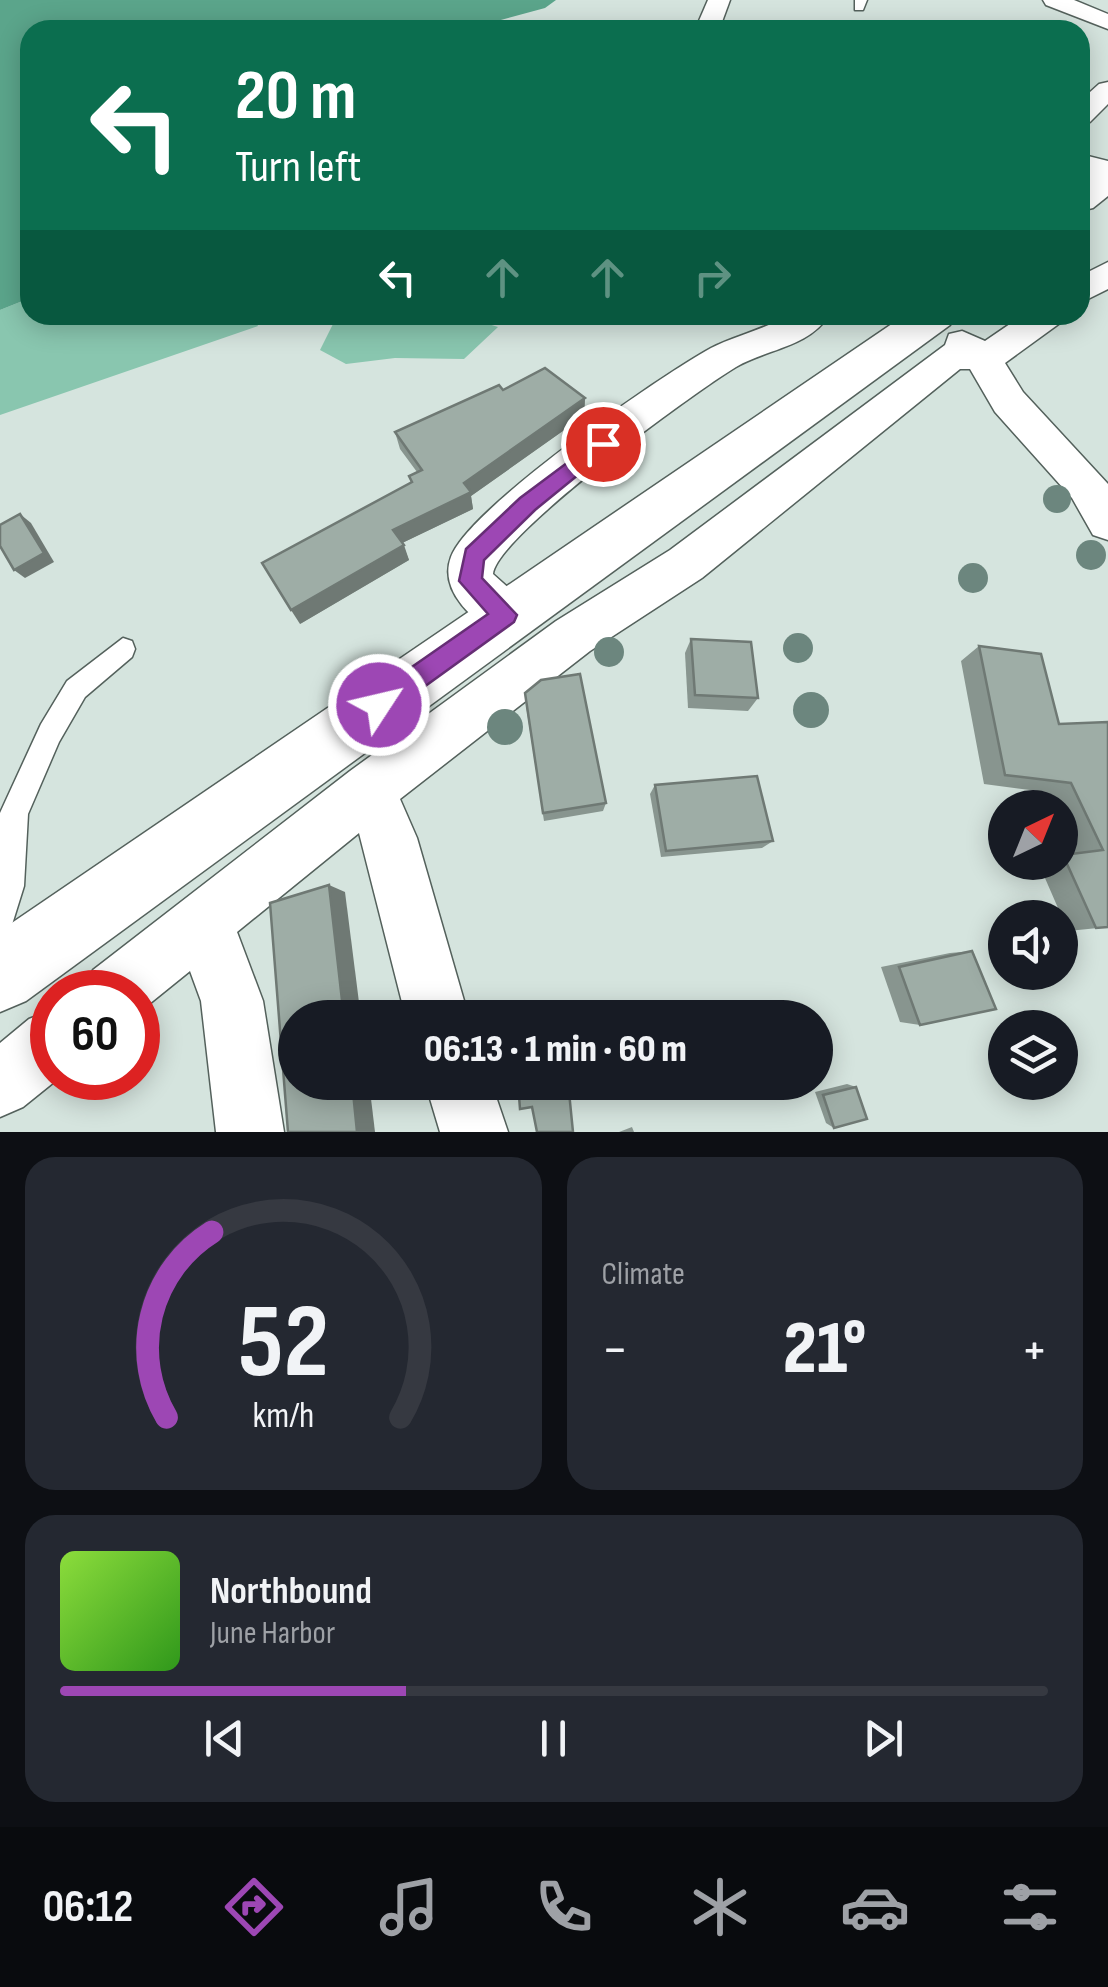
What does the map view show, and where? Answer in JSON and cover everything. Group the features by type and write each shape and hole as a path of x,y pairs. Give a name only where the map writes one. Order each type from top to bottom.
{"main road":[{"path":"0,974 921,325"}],"street":[{"path":"1054,0 1108,22"},
{"path":"506,615 470,581 474,556 527,504 628,423 725,356 801,325"},
{"path":"941,325 986,358 1006,399 1071,462 1108,522"},
{"path":"143,970 369,790 573,636 686,564 953,355 986,358 1034,325"},
{"path":"369,790 389,838 433,1000"},
{"path":"193,930 218,956 232,1001 250,1132"},
{"path":"0,1084 30,1060"},
{"path":"464,1100 474,1132"}],"lane":[{"path":"0,921 10,886 14,813 50,734 76,689 123,649"}],"shaded area":[{"path":"0,0 556,0 545,8 501,20 20,20 20,302 0,310"},
{"path":"20,302 20,325 258,326 0,415 0,310"},
{"path":"332,325 498,327 464,359 395,358 346,364 320,350"}],"building":[{"path":"545,368 585,398 464,483 471,492 393,530 404,545 291,610 262,563 412,482 409,476 422,470 395,432 499,385 503,390"},
{"path":"20,514 44,553 14,570 0,546 0,525"},
{"path":"691,639 751,642 758,698 695,695"},
{"path":"979,646 1041,654 1059,724 1108,722 1108,927 1096,928 1074,880 1078,880 1078,853 1103,850 1078,790 1071,783 1005,775"},
{"path":"580,674 606,803 543,813 525,693 541,680"},
{"path":"757,776 773,841 666,851 655,785"},
{"path":"329,885 342,1000 278,1000 278,1005 270,903"},
{"path":"972,951 996,1009 920,1025 899,967"},
{"path":"856,1087 867,1119 834,1128 825,1100 833,1100 833,1093"},
{"path":"285,1100 354,1100 357,1132 288,1132"},
{"path":"519,1100 570,1100 573,1132 537,1132 532,1107 520,1109"}],"route":[{"path":"379,705 506,615 470,581 474,556 527,504 603,444"}]}
